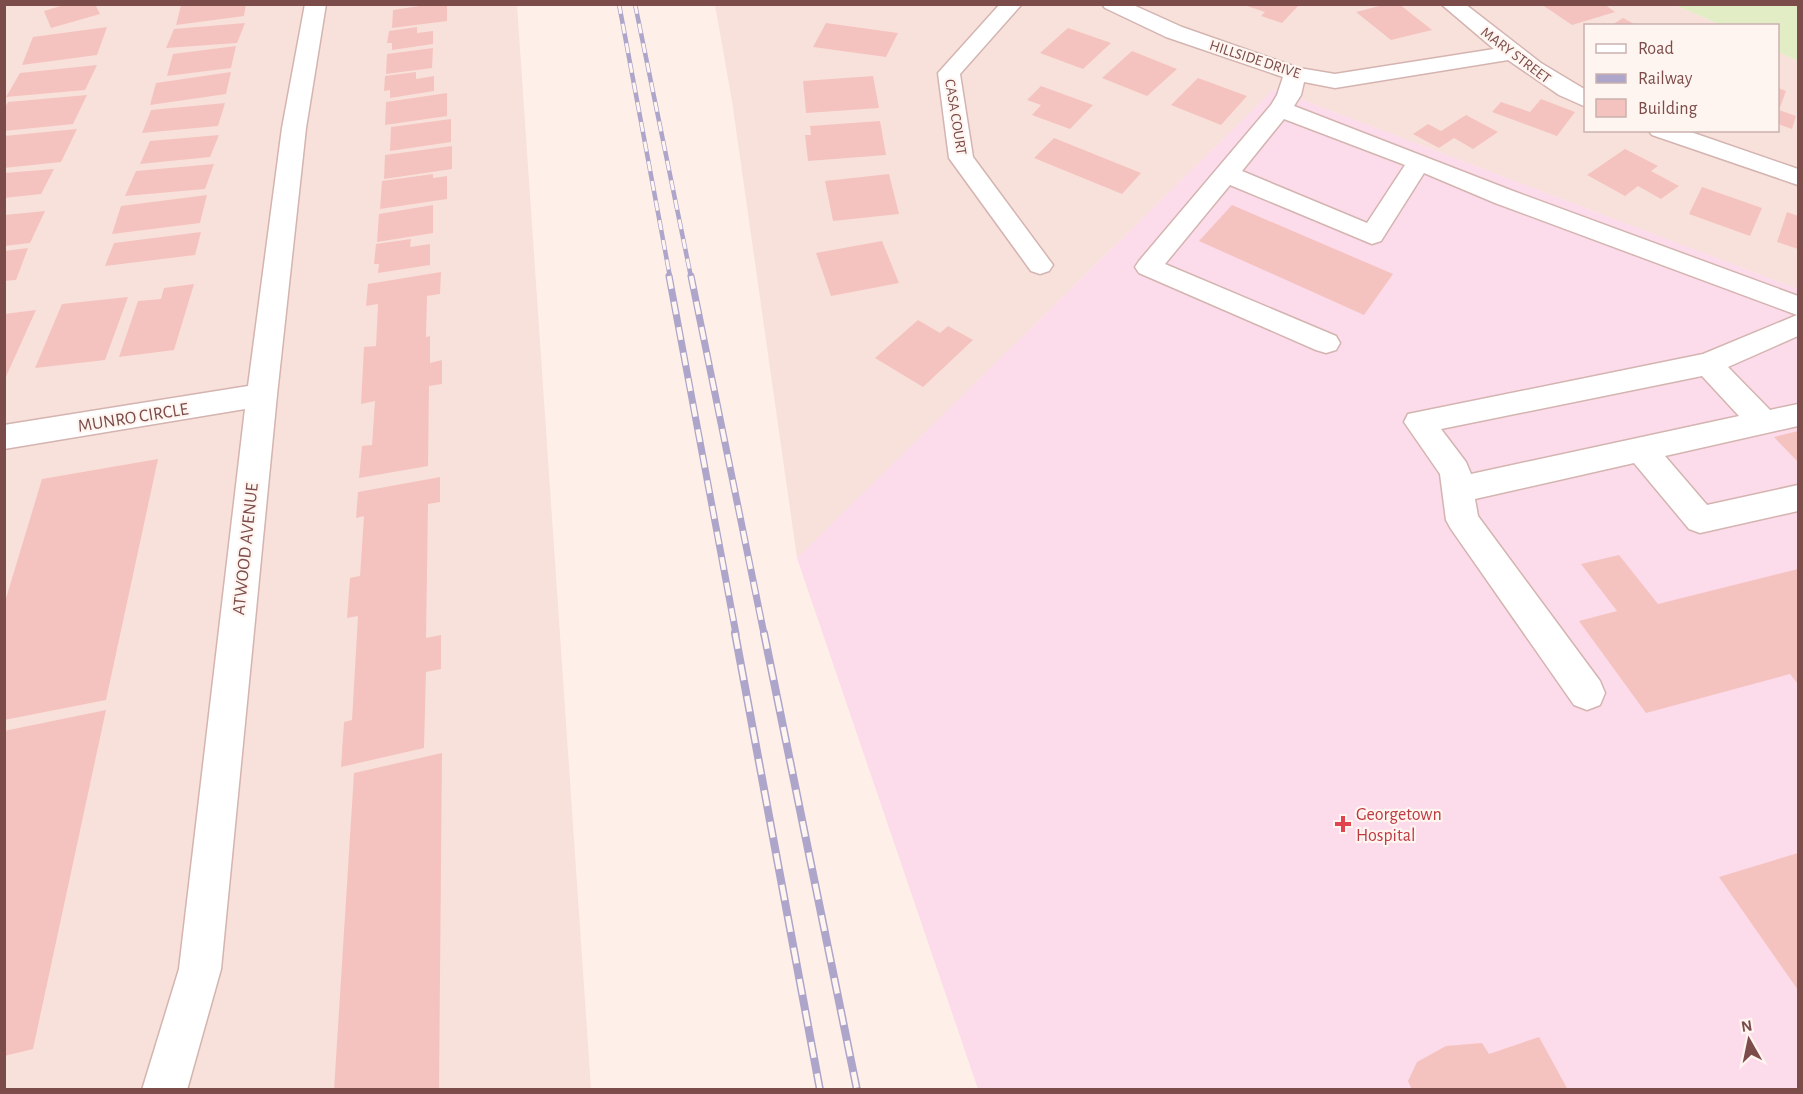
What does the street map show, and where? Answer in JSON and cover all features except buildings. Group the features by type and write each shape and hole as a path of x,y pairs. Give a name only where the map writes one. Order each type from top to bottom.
{"street":[{"name":"ATWOOD AVENUE","path":"164,1089 200,969 262,395 294,128 316,4"},
{"name":"CASA COURT","path":"1012,4 949,73 961,158 1040,265"},
{"name":"HILLSIDE DRIVE","path":"1112,4 1174,32 1295,74 1335,81 1512,53"},
{"name":"MARY STREET","path":"1451,4 1554,84 1584,98"},
{"path":"1295,74 1289,95 1280,109 1148,267 1326,343"},
{"path":"1280,109 1504,197 1798,306"},
{"path":"1666,132 1798,177"},
{"path":"1227,174 1372,235 1419,162"},
{"path":"1587,693 1461,520 1455,471 1419,422 1708,364 1798,326"},
{"path":"1708,364 1764,423"},
{"name":"MUNRO CIRCLE","path":"4,437 206,406 262,395"},
{"path":"1458,490 1798,416"},
{"path":"1641,450 1700,520 1798,498"}],"shaded area":[{"path":"5,5 517,5 591,1089 5,1090"},
{"path":"715,5 1675,5 1719,24 1584,24 1584,132 1779,132 1779,52 1798,61 1798,289 1274,89 797,558 732,101"},
{"name":"Georgetown Hospital","path":"1274,89 1798,289 1798,1089 978,1089 797,558"}],"green space":[{"path":"1675,5 1798,5 1798,61 1779,52 1779,24 1719,24"}],"railway":[{"path":"619,4 670,277"},
{"path":"635,4 691,277"},
{"path":"669,276 736,634"},
{"path":"691,276 764,634"},
{"path":"735,633 820,1090"},
{"path":"764,633 857,1090"}],"place":[{"name":"Georgetown Hospital","path":"1343,824"}]}
